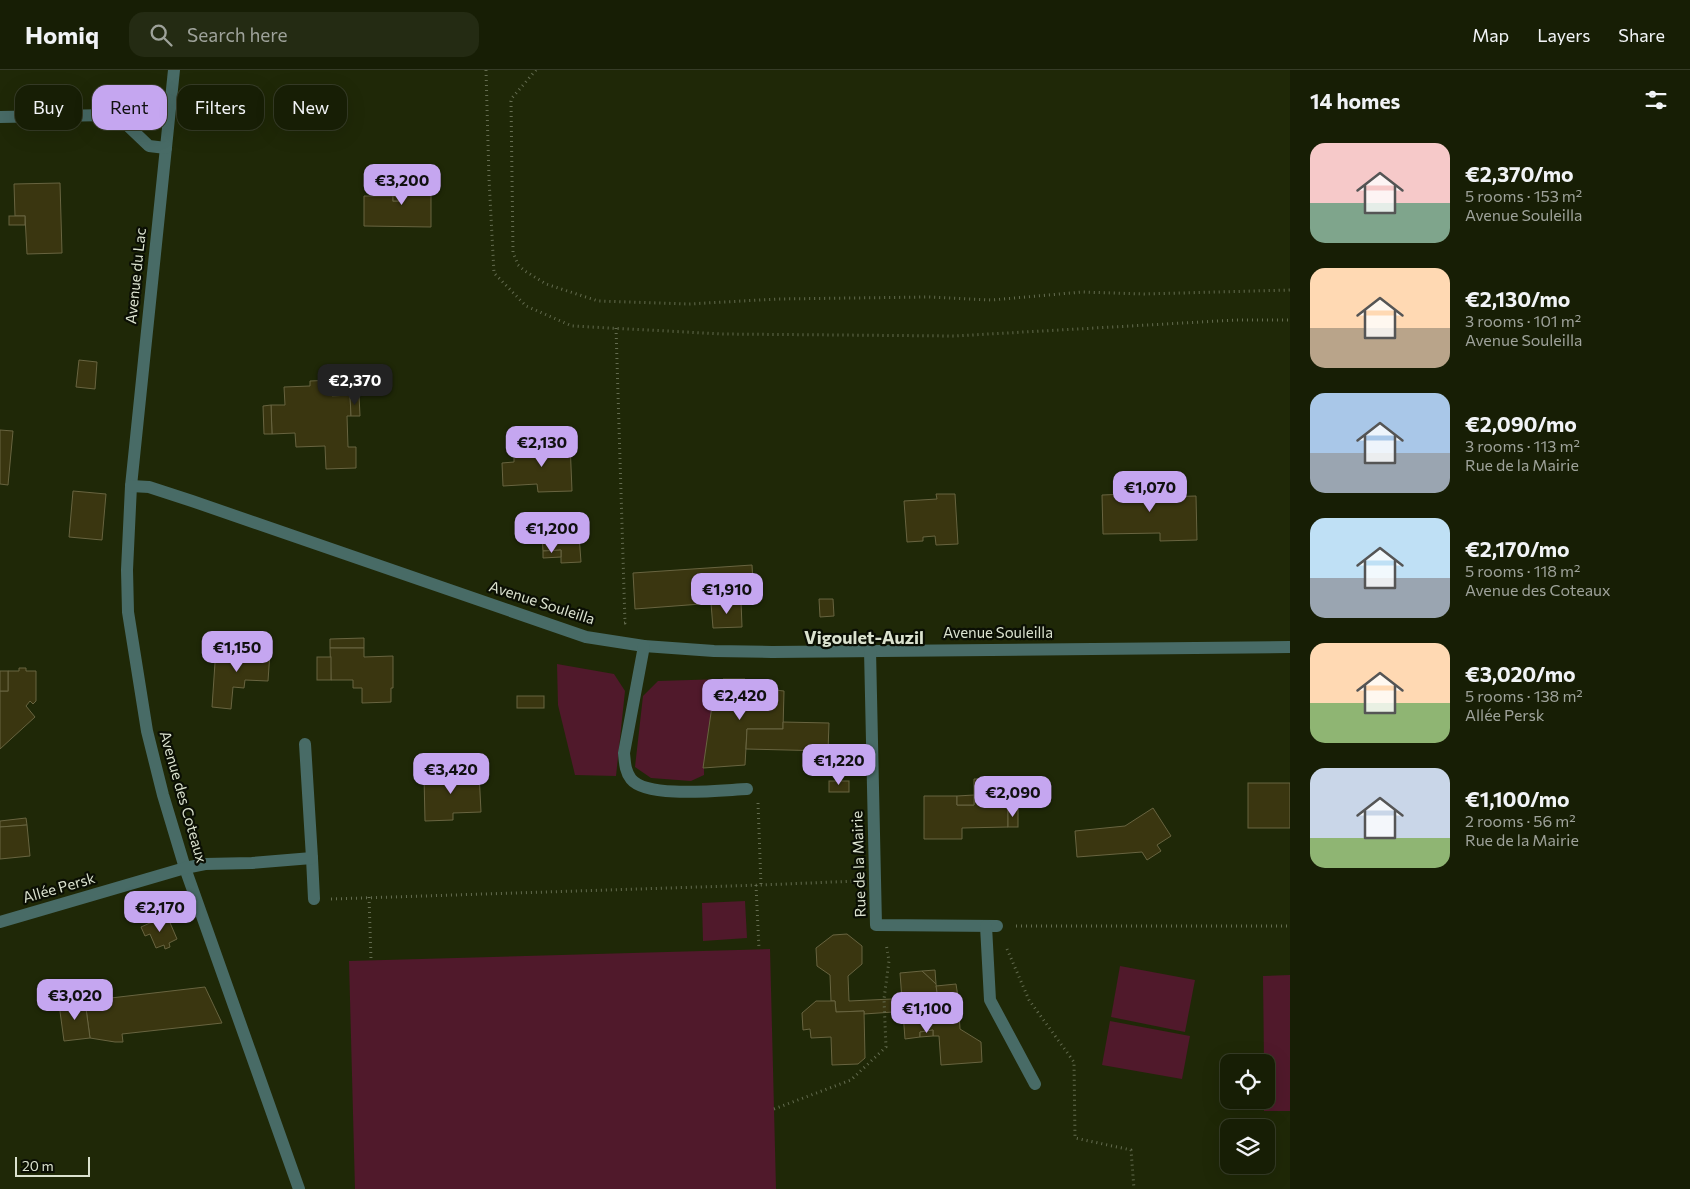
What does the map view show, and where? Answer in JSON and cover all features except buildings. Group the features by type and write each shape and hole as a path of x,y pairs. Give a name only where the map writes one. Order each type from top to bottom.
{"street":[{"name":"Avenue du Lac","path":"131,486 174,70"},
{"path":"167,101 171,101"},
{"path":"0,118 92,115"},
{"path":"132,130 150,146 166,148"},
{"name":"Avenue Souleilla","path":"131,486 149,487 192,501 586,637 644,646 714,651 1290,647"},
{"name":"Avenue des Coteaux","path":"131,486 127,570 128,612 147,731 163,795 185,868 299,1189"},
{"path":"644,646 624,753 626,770 632,780 643,787 667,792 747,789"},
{"name":"Rue de la Mairie","path":"870,650 876,925 992,926"},
{"path":"305,744 314,899"},
{"name":"Allée Persk","path":"0,922 185,868 205,864 252,863 312,858"},
{"path":"992,926 990,1000 1035,1084"}],"path":[{"path":"486,70 494,273 526,306 572,326 723,334 954,336 1236,320 1290,320"},
{"path":"536,70 511,101 513,252 518,265 546,284 598,301 689,304 778,299 928,297 992,300 1082,292 1144,294 1290,290"},
{"path":"616,328 625,624 617,622"},
{"path":"758,803 761,885"},
{"path":"314,899 875,880"},
{"path":"756,885 760,949"},
{"path":"368,898 371,960"},
{"path":"774,1109 851,1080 886,1047 884,999 889,961 884,925"},
{"path":"1134,1189 1131,1150 1075,1138 1074,1062 1029,1000 992,926 1290,926"}],"shaded area":[{"path":"557,664 614,674 625,691 616,776 575,775 558,705"},
{"path":"723,679 724,694 714,703 710,700 708,702 712,706 704,775 691,781 651,778 635,767 643,696 658,681"},
{"path":"745,901 747,938 703,941 702,903"},
{"path":"770,949 776,1189 355,1189 349,961"},
{"path":"1120,966 1195,980 1185,1032 1111,1017"},
{"path":"1290,975 1290,1111 1264,1111 1264,1109 1275,1109 1275,1054 1264,1054 1263,976"},
{"path":"1110,1021 1190,1036 1182,1079 1102,1065"}],"district":[{"name":"Vigoulet-Auzil","path":"864,638"}]}
